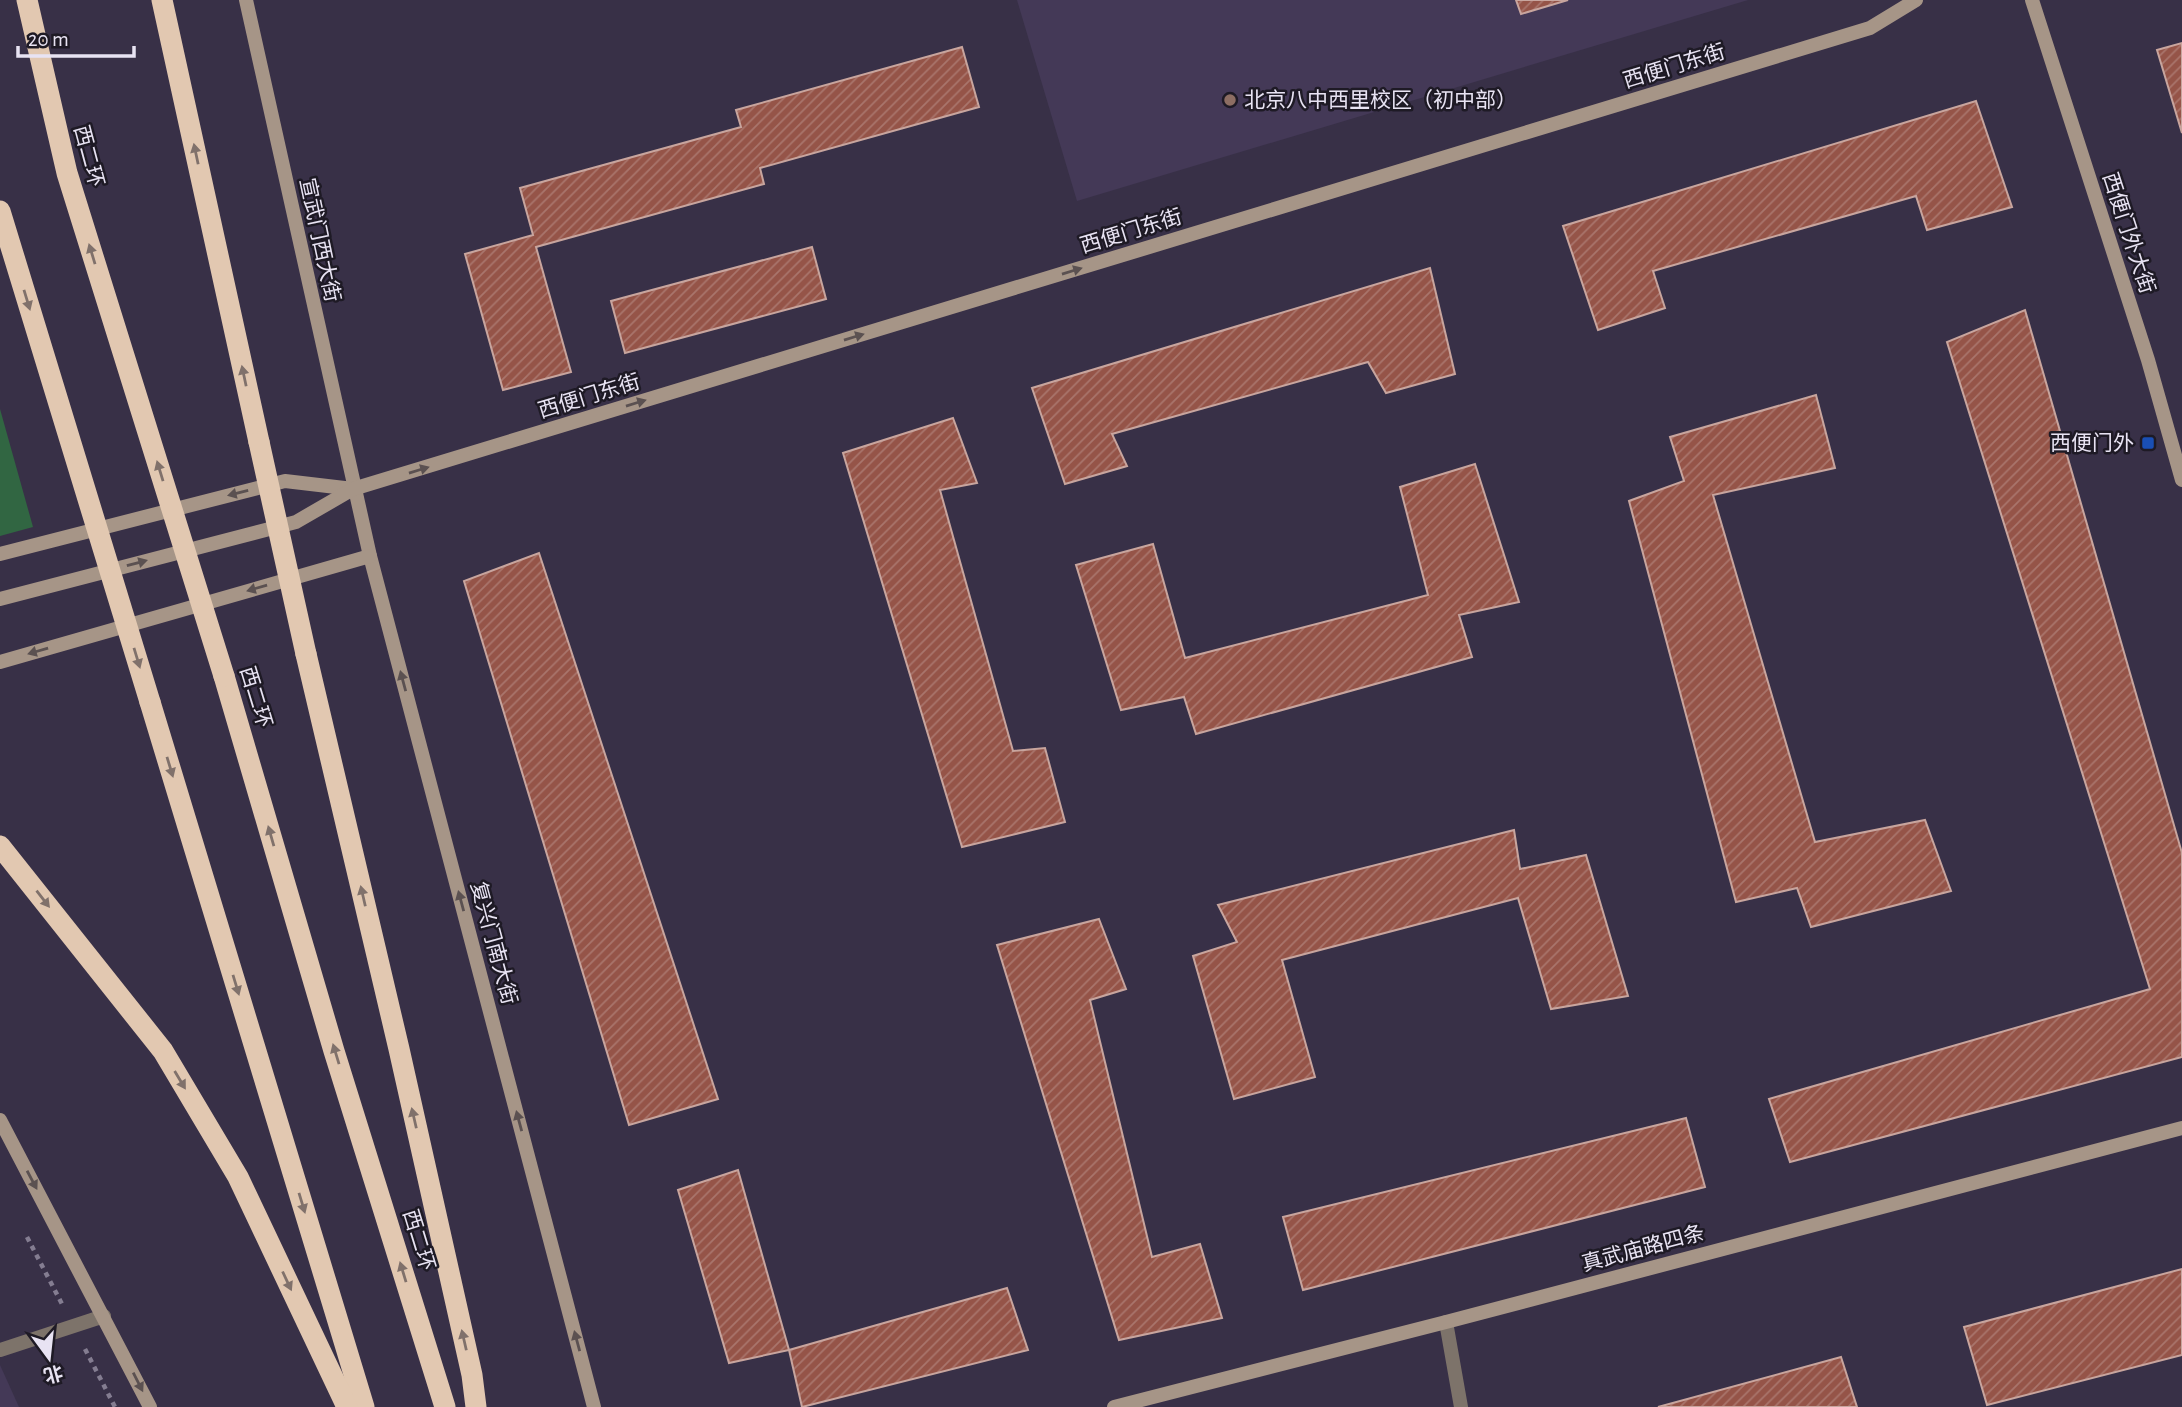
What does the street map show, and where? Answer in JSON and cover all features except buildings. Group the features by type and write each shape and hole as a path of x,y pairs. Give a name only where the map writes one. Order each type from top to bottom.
{"highway":[{"name":"西二环","path":"27,0 66,173 224,676 334,1051 445,1407"},
{"path":"162,0 306,654 472,1375 476,1407"},
{"path":"0,211 364,1407"},
{"path":"0,846 163,1051 238,1177 347,1407"}],"street":[{"name":"宣武门西大街","path":"246,0 353,489"},
{"name":"西便门东街","path":"0,599 296,522 353,489 1870,28 1916,0"},
{"name":"西便门外大街","path":"2032,0 2148,360 2182,480"},
{"name":"西便门东街","path":"0,554 285,481 353,489"},
{"name":"复兴门南大街","path":"353,489 594,1407"},
{"path":"0,662 370,556"},
{"path":"0,1120 150,1407"},
{"name":"真武庙路四条","path":"1114,1407 2182,1128"},
{"path":"0,1350 104,1316"},
{"path":"1446,1322 1461,1407"}],"path":[{"path":"24,1231 115,1407"}],"shaded area":[{"name":"北京八中西里校区（初中部）","path":"1017,0 1748,0 1077,201"},
{"path":"0,1365 19,1407 0,1407"}],"green space":[{"path":"0,409 33,527 0,536"}],"place":[{"name":"北京八中西里校区（初中部）","path":"1230,100"},
{"name":"西便门外","path":"2148,443"}]}
